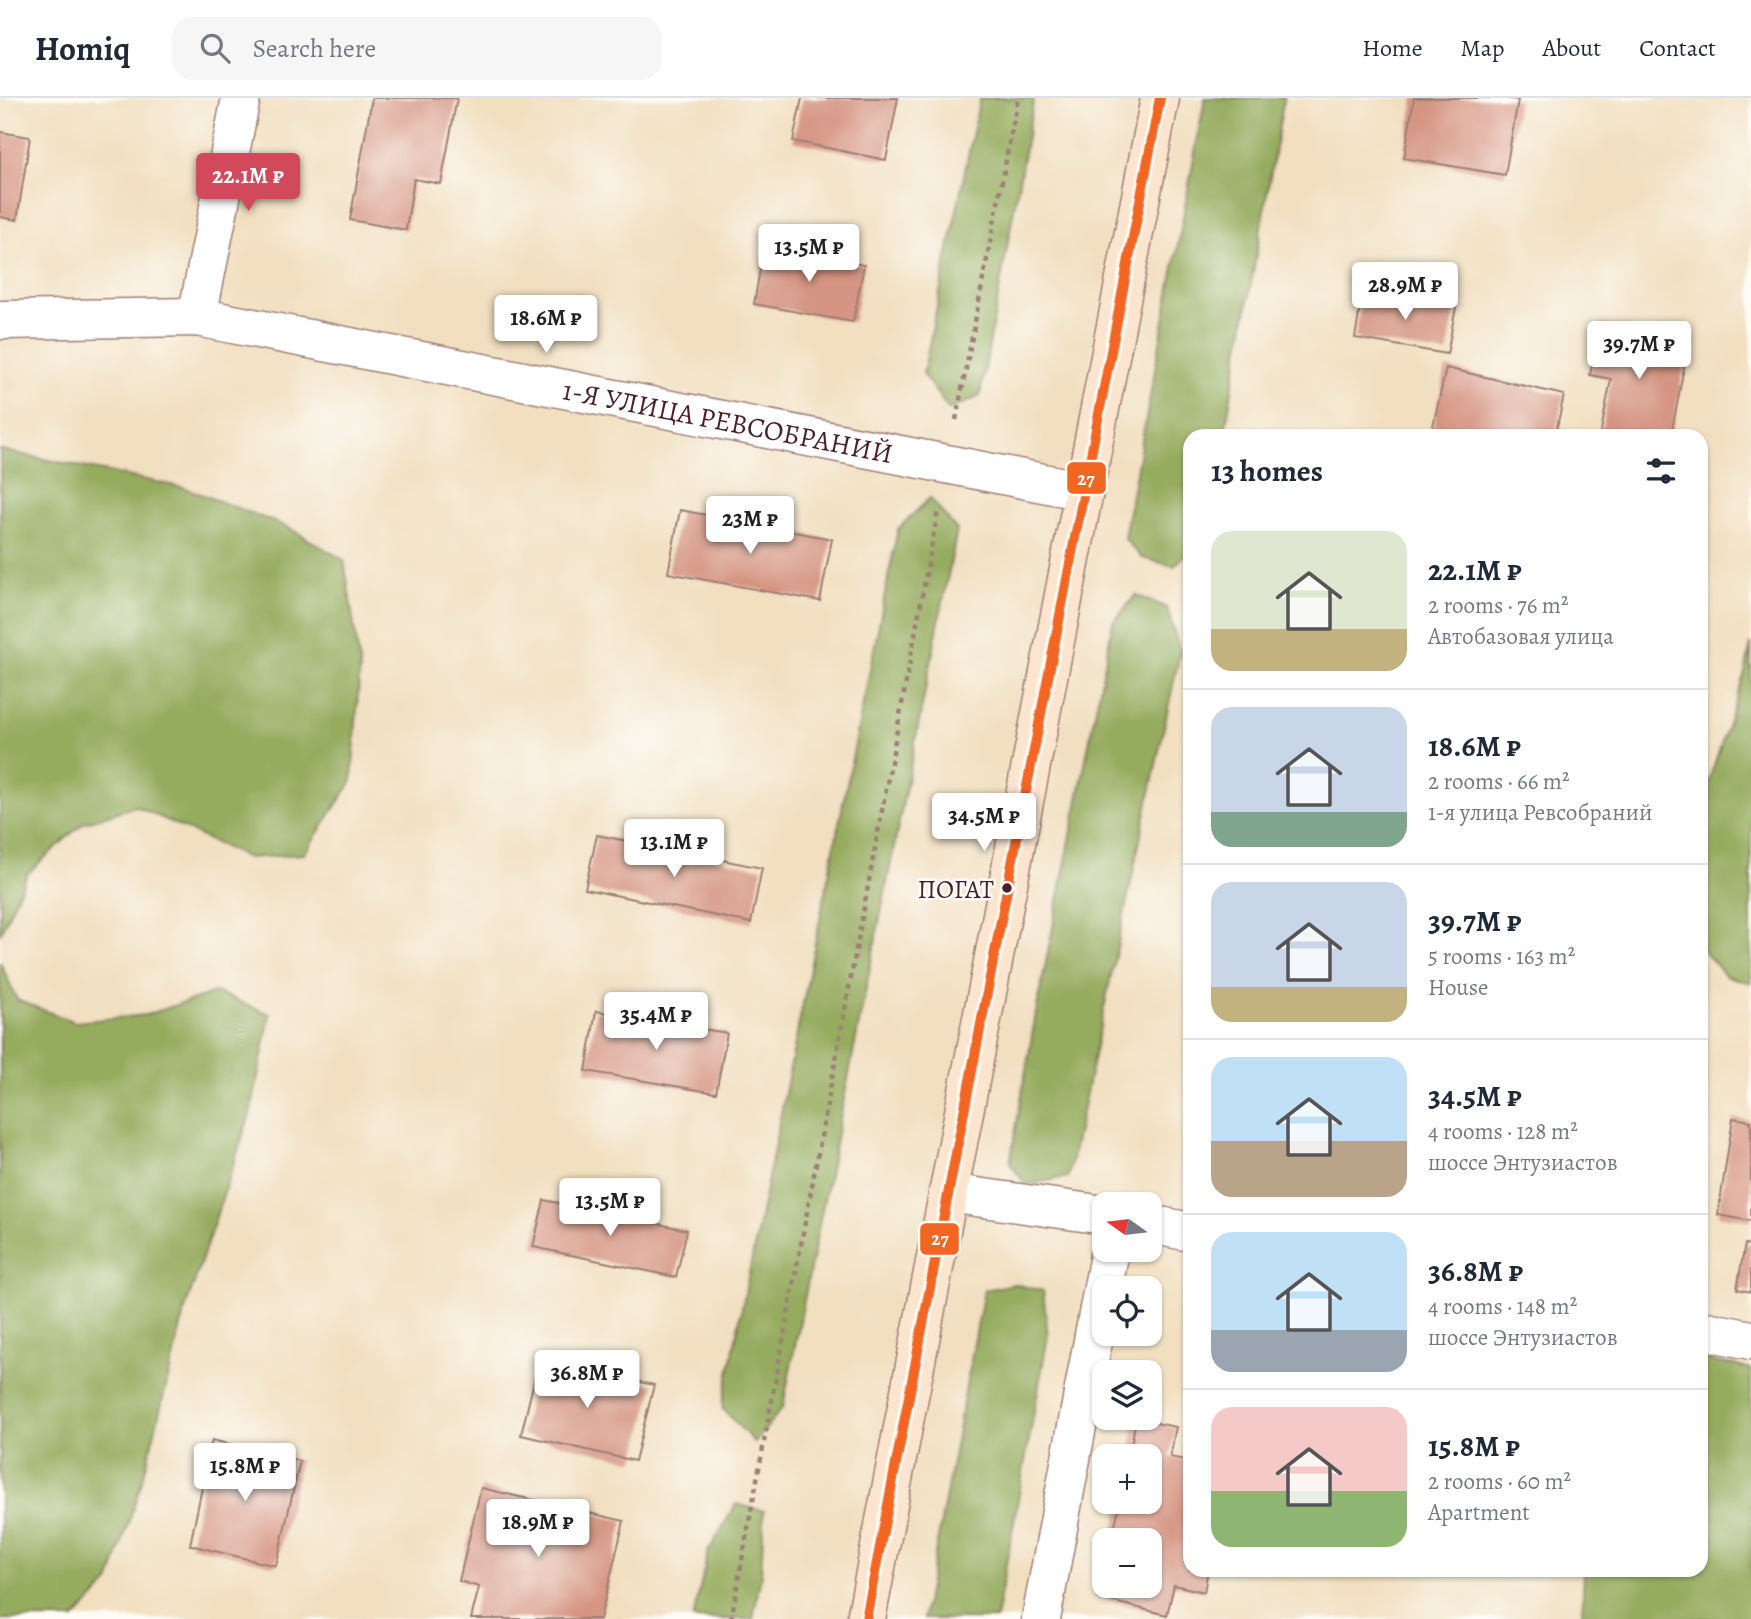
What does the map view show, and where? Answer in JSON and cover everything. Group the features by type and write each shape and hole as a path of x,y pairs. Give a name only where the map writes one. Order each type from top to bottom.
{"main road":[{"path":"866,1619 1160,98"}],"street":[{"path":"197,317 241,98"},
{"name":"1-Я УЛИЦА РЕВСОБРАНИЙ","path":"0,320 197,317 1083,491"},
{"path":"948,1193 1092,1213"},
{"path":"1162,1226 1183,1231"},
{"path":"1041,1619 1108,1262"},
{"path":"1708,1332 1751,1340"}],"path":[{"path":"731,1619 1018,98"}],"green space":[{"path":"980,98 1034,98 980,396 949,410 923,374"},
{"path":"1205,98 1284,98 1225,429 1183,429 1183,557 1174,566 1142,558 1124,538"},
{"path":"0,450 185,488 287,527 344,560 360,665 352,781 304,854 248,858 136,806 83,823 27,874 0,934"},
{"path":"930,498 957,530 783,1406 755,1443 722,1408 898,529"},
{"path":"1136,595 1167,608 1180,652 1068,1177 1026,1185 1010,1163 1036,1013 1113,622"},
{"path":"1751,644 1751,983 1726,976 1708,956 1708,783 1745,672"},
{"path":"0,962 17,1000 75,1022 146,1015 216,992 270,1014 252,1108 185,1310 144,1475 109,1583 74,1619 0,1619"},
{"path":"1014,1284 1043,1291 1048,1336 996,1619 923,1619 984,1290"},
{"path":"1708,1360 1751,1369 1751,1619 1582,1619 1584,1577 1708,1577"},
{"path":"736,1504 764,1511 761,1575 753,1619 693,1619 708,1552"}],"building":[{"path":"372,98 457,98 441,184 414,179 406,230 350,220"},
{"path":"802,98 898,98 886,160 793,141"},
{"path":"1414,98 1518,100 1505,175 1404,158"},
{"path":"0,132 30,137 17,220 0,217"},
{"path":"764,246 864,265 853,322 754,304"},
{"path":"1363,290 1456,307 1447,354 1355,338"},
{"path":"1600,324 1689,341 1672,429 1601,429 1611,379 1590,375"},
{"path":"1446,368 1564,395 1557,429 1432,429"},
{"path":"680,510 832,539 820,601 668,573"},
{"path":"597,835 762,868 751,923 585,889"},
{"path":"596,1011 727,1033 716,1093 586,1071"},
{"path":"1733,1118 1751,1121 1751,1221 1718,1215"},
{"path":"544,1200 687,1230 676,1277 533,1247"},
{"path":"1745,1244 1751,1245 1751,1292 1737,1289"},
{"path":"539,1360 654,1385 635,1461 521,1435"},
{"path":"1162,1424 1176,1427 1170,1457 1183,1460 1183,1577 1207,1577 1204,1592 1174,1585 1167,1615 1098,1598 1162,1598 1162,1528 1115,1528 1117,1514 1162,1514 1162,1444 1131,1444 1134,1430 1162,1430"},
{"path":"212,1440 300,1461 276,1566 190,1545"},
{"path":"481,1488 624,1521 600,1619 471,1619 479,1587 459,1581"}],"transit line":[{"name":"27","path":"866,1619 1160,98"}],"place":[{"name":"ПОГАТ","path":"1007,888"}]}
